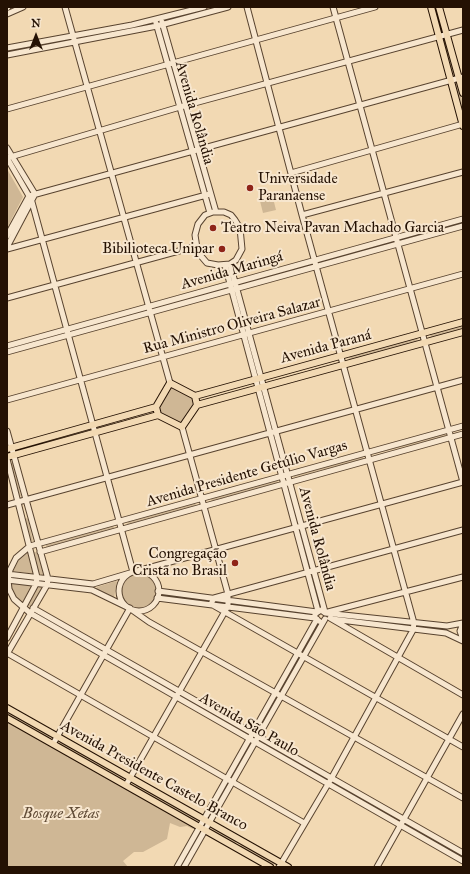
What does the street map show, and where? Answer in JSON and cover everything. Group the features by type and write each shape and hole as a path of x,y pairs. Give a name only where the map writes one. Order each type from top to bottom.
{"main road":[{"path":"431,7 463,125"},
{"path":"439,7 446,35 461,78 463,94"},
{"name":"Avenida Paraná","path":"195,396 341,357 463,322"},
{"name":"Avenida Paraná","path":"197,405 463,332"},
{"path":"7,458 158,415 182,427 197,405 195,396 170,383 156,407 158,415"},
{"path":"9,448 156,407"},
{"path":"145,410 150,414 148,418"},
{"path":"106,421 104,425 108,429"},
{"path":"83,428 87,431 86,435"},
{"path":"21,445 20,451 24,453"},
{"name":"Avenida Presidente Castelo Branco","path":"7,708 209,822 280,865 288,867"},
{"name":"Avenida Presidente Castelo Branco","path":"7,718 270,867"},
{"path":"236,848 240,840"}],"street":[{"path":"7,14 23,7"},
{"path":"65,7 151,309 170,383"},
{"path":"7,48 161,19 204,7"},
{"path":"7,55 163,25 228,7"},
{"path":"247,7 314,260 414,622 413,630 332,779 304,822 280,865"},
{"path":"8,577 37,577 93,584 153,566 463,482 452,437 333,7"},
{"path":"7,109 375,7"},
{"name":"Avenida Rolândia","path":"161,19 174,63 183,107"},
{"name":"Avenida Rolândia","path":"155,20 168,65 183,107 213,212"},
{"path":"8,157 100,130 463,30"},
{"path":"7,248 27,207 29,199 35,194 461,78"},
{"path":"291,174 463,125"},
{"path":"7,148 8,157 29,199 42,240 133,572"},
{"path":"8,157 35,194"},
{"path":"302,215 463,172"},
{"path":"7,248 208,195"},
{"path":"7,236 27,207"},
{"path":"213,212 224,212 230,215 236,220 240,228 242,249 236,260 227,264 215,265 206,262 196,246 198,224 203,217 213,212"},
{"name":"Avenida Maringá","path":"151,309 232,283 463,219"},
{"name":"Avenida Maringá","path":"7,352 125,316 234,289 463,226"},
{"path":"430,228 432,235"},
{"path":"7,298 196,246"},
{"name":"Avenida Rolândia","path":"227,264 298,527 311,572 326,615"},
{"name":"Rua Ministro Oliveira Salazar","path":"7,400 463,274"},
{"name":"Avenida Maringá","path":"7,346 67,333"},
{"path":"7,505 463,380"},
{"name":"Avenida Presidente Getúlio Vargas","path":"30,546 463,426"},
{"path":"126,785 228,606 228,597 216,549 182,427"},
{"path":"7,431 9,448 14,456 48,579 47,585 7,653 304,822"},
{"name":"Avenida Presidente Getúlio Vargas","path":"40,552 463,434"},
{"path":"7,458 37,577 36,584 24,609 7,638"},
{"path":"23,518 30,516"},
{"path":"158,591 214,598 228,597 311,572 463,530"},
{"path":"30,546 40,552"},
{"path":"8,577 18,555 30,546"},
{"path":"150,575 153,566"},
{"path":"149,622 148,613 157,598 158,591 156,580 150,575 133,572 123,578 119,589 120,598 130,608 149,622 463,798"},
{"name":"Avenida Rolândia","path":"311,572 317,611"},
{"path":"8,577 36,584 92,590 130,608 144,610 154,603"},
{"name":"Avenida São Paulo","path":"8,577 9,589 14,599 30,613 328,784 463,853"},
{"path":"157,598 228,606 316,619 320,621 326,615 346,607 463,577"},
{"path":"92,590 93,584"},
{"path":"228,597 317,611 463,695"},
{"path":"211,604 214,598"},
{"path":"211,604 463,746"},
{"path":"346,607 348,618 346,628"},
{"path":"24,609 33,608"},
{"name":"Avenida São Paulo","path":"33,608 259,736 332,779 463,861"},
{"path":"53,744 130,608"},
{"path":"177,867 198,826 298,652 316,619 317,611"},
{"path":"326,615 413,630 446,633 463,640"},
{"path":"184,867 326,615"},
{"path":"348,618 414,622 447,626 463,623"},
{"path":"463,623 460,631 463,640"},
{"path":"446,633 447,626"},
{"path":"378,866 463,714"},
{"path":"188,846 194,849"}],"green space":[{"path":"211,7 223,7 166,23 165,20"},
{"path":"152,23 152,26 82,40 81,37"},
{"path":"69,40 7,53 7,50"},
{"path":"445,40 456,75 452,76 442,41"},
{"path":"454,83 458,83 463,104 463,118"},
{"path":"7,169 23,197 7,228"},
{"path":"273,198 276,210 263,213 260,201"},
{"path":"463,222 463,225 403,241 402,238"},
{"path":"391,242 392,244 321,264 320,261"},
{"path":"309,264 310,267 241,286 240,284"},
{"path":"224,287 225,289 154,309 153,306"},
{"path":"143,309 143,312 72,332 71,329"},
{"path":"463,326 463,330 431,338 430,335"},
{"path":"417,338 418,342 350,361 349,357"},
{"path":"170,383 195,396 197,405 182,427 158,415 156,407"},
{"path":"445,433 446,436 375,454 375,452"},
{"path":"362,456 364,459 294,477 294,475"},
{"path":"13,463 21,496 18,495 9,464"},
{"path":"277,480 278,483 212,501 210,499"},
{"path":"195,503 196,506 127,525 128,521"},
{"path":"26,518 28,519 33,541 30,540 25,520"},
{"path":"113,526 115,529 46,547 46,545"},
{"path":"32,551 38,553 44,575 39,574"},
{"path":"29,552 35,574 13,571 20,558"},
{"path":"143,573 152,578 156,584 156,598 152,604 143,609 135,609 126,604 122,598 121,587 126,578 132,574"},
{"path":"116,581 114,598 96,589 97,587"},
{"path":"11,582 34,585 21,606 11,589"},
{"path":"37,585 44,586 32,606 24,607"},
{"path":"165,594 208,599 208,600 165,596"},
{"path":"237,604 312,613 312,615 238,606"},
{"path":"38,614 100,649 98,651 37,616"},
{"path":"317,623 320,624 303,653 300,653"},
{"path":"111,655 175,691 173,693 110,658"},
{"path":"297,658 299,660 281,692 278,691"},
{"path":"186,698 247,732 246,735 184,700"},
{"path":"7,711 50,735 49,738 7,716"},
{"name":"Bosque Xetas","path":"7,722 195,827 193,829 187,826 180,827 170,823 167,839 143,852 134,852 123,861 128,867 7,867"},
{"path":"262,740 324,776 323,779 260,743"},
{"path":"60,741 123,776 123,779 59,745"},
{"path":"136,784 199,821 197,822 135,788"},
{"path":"338,784 398,817 396,820 337,787"},
{"path":"409,823 463,854 463,858 408,826"},
{"path":"213,828 236,841 236,843 212,831"},
{"path":"241,844 274,862 274,865 240,847"}],"place":[{"name":"Universidade Paranaense","path":"250,188"},
{"name":"Teatro Neiva Pavan Machado Garcia","path":"213,228"},
{"name":"Bibilioteca Unipar","path":"222,249"},
{"name":"Congregação Cristã no Brasil","path":"235,563"}]}
